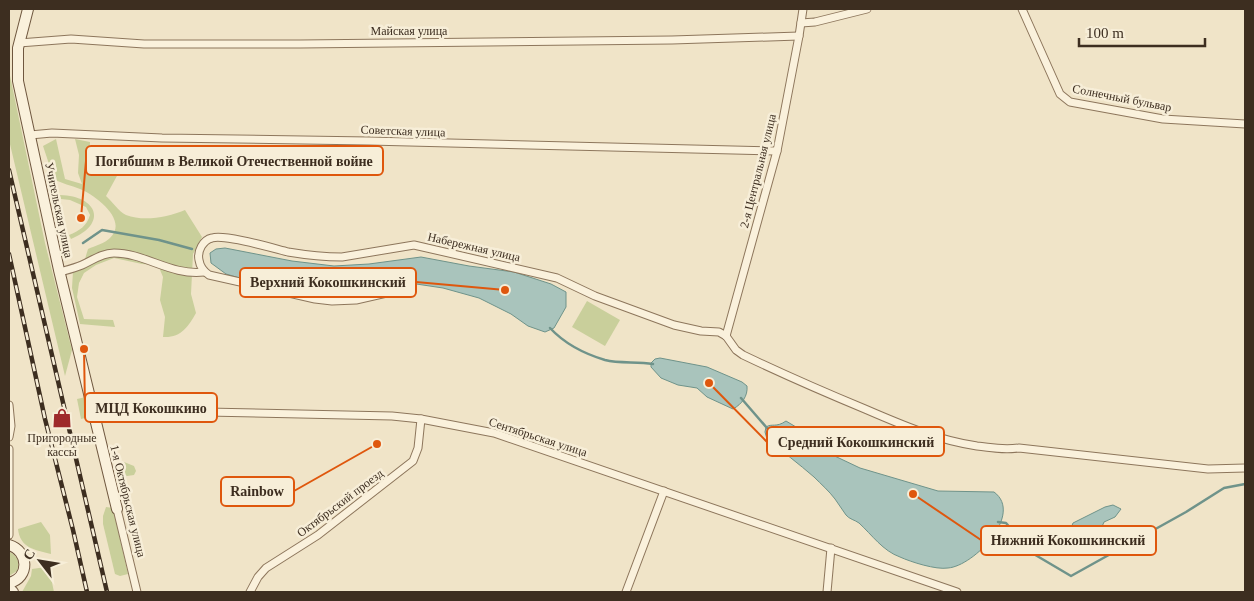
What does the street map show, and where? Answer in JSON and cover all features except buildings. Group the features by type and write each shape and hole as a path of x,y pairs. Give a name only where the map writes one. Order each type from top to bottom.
{"street":[{"name":"Учительская улица","path":"28,9 17,56 18,81 94,416"},
{"name":"2-я Центральная улица","path":"726,336 777,151 803,9"},
{"path":"802,22 815,22 867,9"},
{"name":"Солнечный бульвар","path":"1022,9 1060,94 1070,102 1163,120 1245,124"},
{"name":"Майская улица","path":"19,43 71,39 144,44 300,44 672,40 799,36"},
{"name":"Советская улица","path":"30,135 52,133 162,138 777,151"},
{"name":"Набережная улица","path":"202,269 198,257 200,248 213,237 227,238 290,252 332,257 414,246 557,278 595,296 674,324 700,331 719,332 726,336"},
{"path":"60,272 102,255 115,253 184,272 202,269 209,275 320,300 356,300 391,292 408,292"},
{"path":"726,336 736,350 743,355 802,383 912,429 950,441 995,450 1019,448 1208,469 1245,468"},
{"path":"9,405 11,426 9,437"},
{"name":"Сентябрьская улица","path":"94,416 233,412 383,416 421,419 494,433 957,592"},
{"name":"1-я Октябрьская улица","path":"94,416 137,592"},
{"name":"Октябрьский проезд","path":"250,592 258,577 266,568 318,536 413,461 418,448 421,419"},
{"path":"9,449 10,541 20,551 25,562 22,574 13,581 13,592"},
{"path":"626,592 664,491"},
{"path":"827,592 831,548"},
{"path":"9,588 13,592"}],"green space":[{"path":"9,71 45,243 72,350 65,376 9,140"},
{"path":"56,139 65,179 82,184 78,173 79,155 75,139 90,142 89,167 102,174 118,174 106,196 126,215 140,218 156,218 185,210 202,237 193,254 191,294 196,313 187,327 179,334 163,337 165,317 160,300 163,277 158,265 142,264 114,258 96,265 84,273 79,283 77,297 84,319 113,320 115,327 80,324 72,288 73,271 82,269 88,249 110,238 115,231 115,224 113,216 101,202 80,189 54,179 43,146"},
{"path":"60,195 83,200 90,205 94,212 94,219 90,226 83,233 71,239 69,235 82,228 90,215 86,207 70,200 61,199"},
{"path":"587,301 620,320 605,346 572,327"},
{"path":"86,397 89,414 81,419 77,399"},
{"path":"124,462 134,466 136,471 134,475 127,476 119,471 119,463"},
{"path":"106,507 113,508 128,574 120,576 115,574 103,524"},
{"path":"41,522 50,535 51,554 29,547 19,535 18,529"},
{"path":"9,552 16,557 18,565 17,571 9,576"},
{"path":"46,567 50,573 54,592 22,592 31,576 32,569"}],"water":[{"path":"225,248 292,261 334,266 369,264 421,257 514,272 551,284 566,292 566,307 554,328 545,332 528,326 511,314 479,298 443,288 403,282 344,291 313,288 279,278 243,279 226,274 211,263 210,253 216,249"},
{"path":"660,358 707,367 742,382 747,386 745,396 742,402 733,409 707,397 697,388 678,385 661,378 651,367 651,363 655,359"},
{"path":"786,421 806,433 822,450 860,468 938,491 994,492 1002,502 1003,513 999,525 992,538 982,549 959,565 948,568 930,567 894,554 883,547 859,523 847,516 833,496 814,477 767,439 766,427"},
{"path":"1113,505 1121,509 1115,517 1104,522 1101,529 1106,530 1096,539 1090,542 1078,543 1059,538 1071,528 1073,523"}],"waterway":[{"path":"83,243 102,230 159,240 192,249"},
{"path":"550,328 568,343 597,358 617,362 653,364"},
{"path":"741,398 767,428"},
{"path":"998,522 1006,523 1032,553 1071,576 1186,512 1224,488 1245,484"}],"railway":[{"path":"9,170 107,592"},
{"path":"9,254 45,419 87,592"}],"place":[{"name":"Погибшим в Великой Отечественной войне","path":"81,218"},
{"name":"Верхний Кокошкинский","path":"505,290"},
{"name":"МЦД Кокошкино","path":"84,349"},
{"name":"Средний Кокошкинский","path":"709,383"},
{"name":"Пригородные кассы","path":"62,418"},
{"name":"Rainbow","path":"377,444"},
{"name":"Нижний Кокошкинский","path":"913,494"}]}
